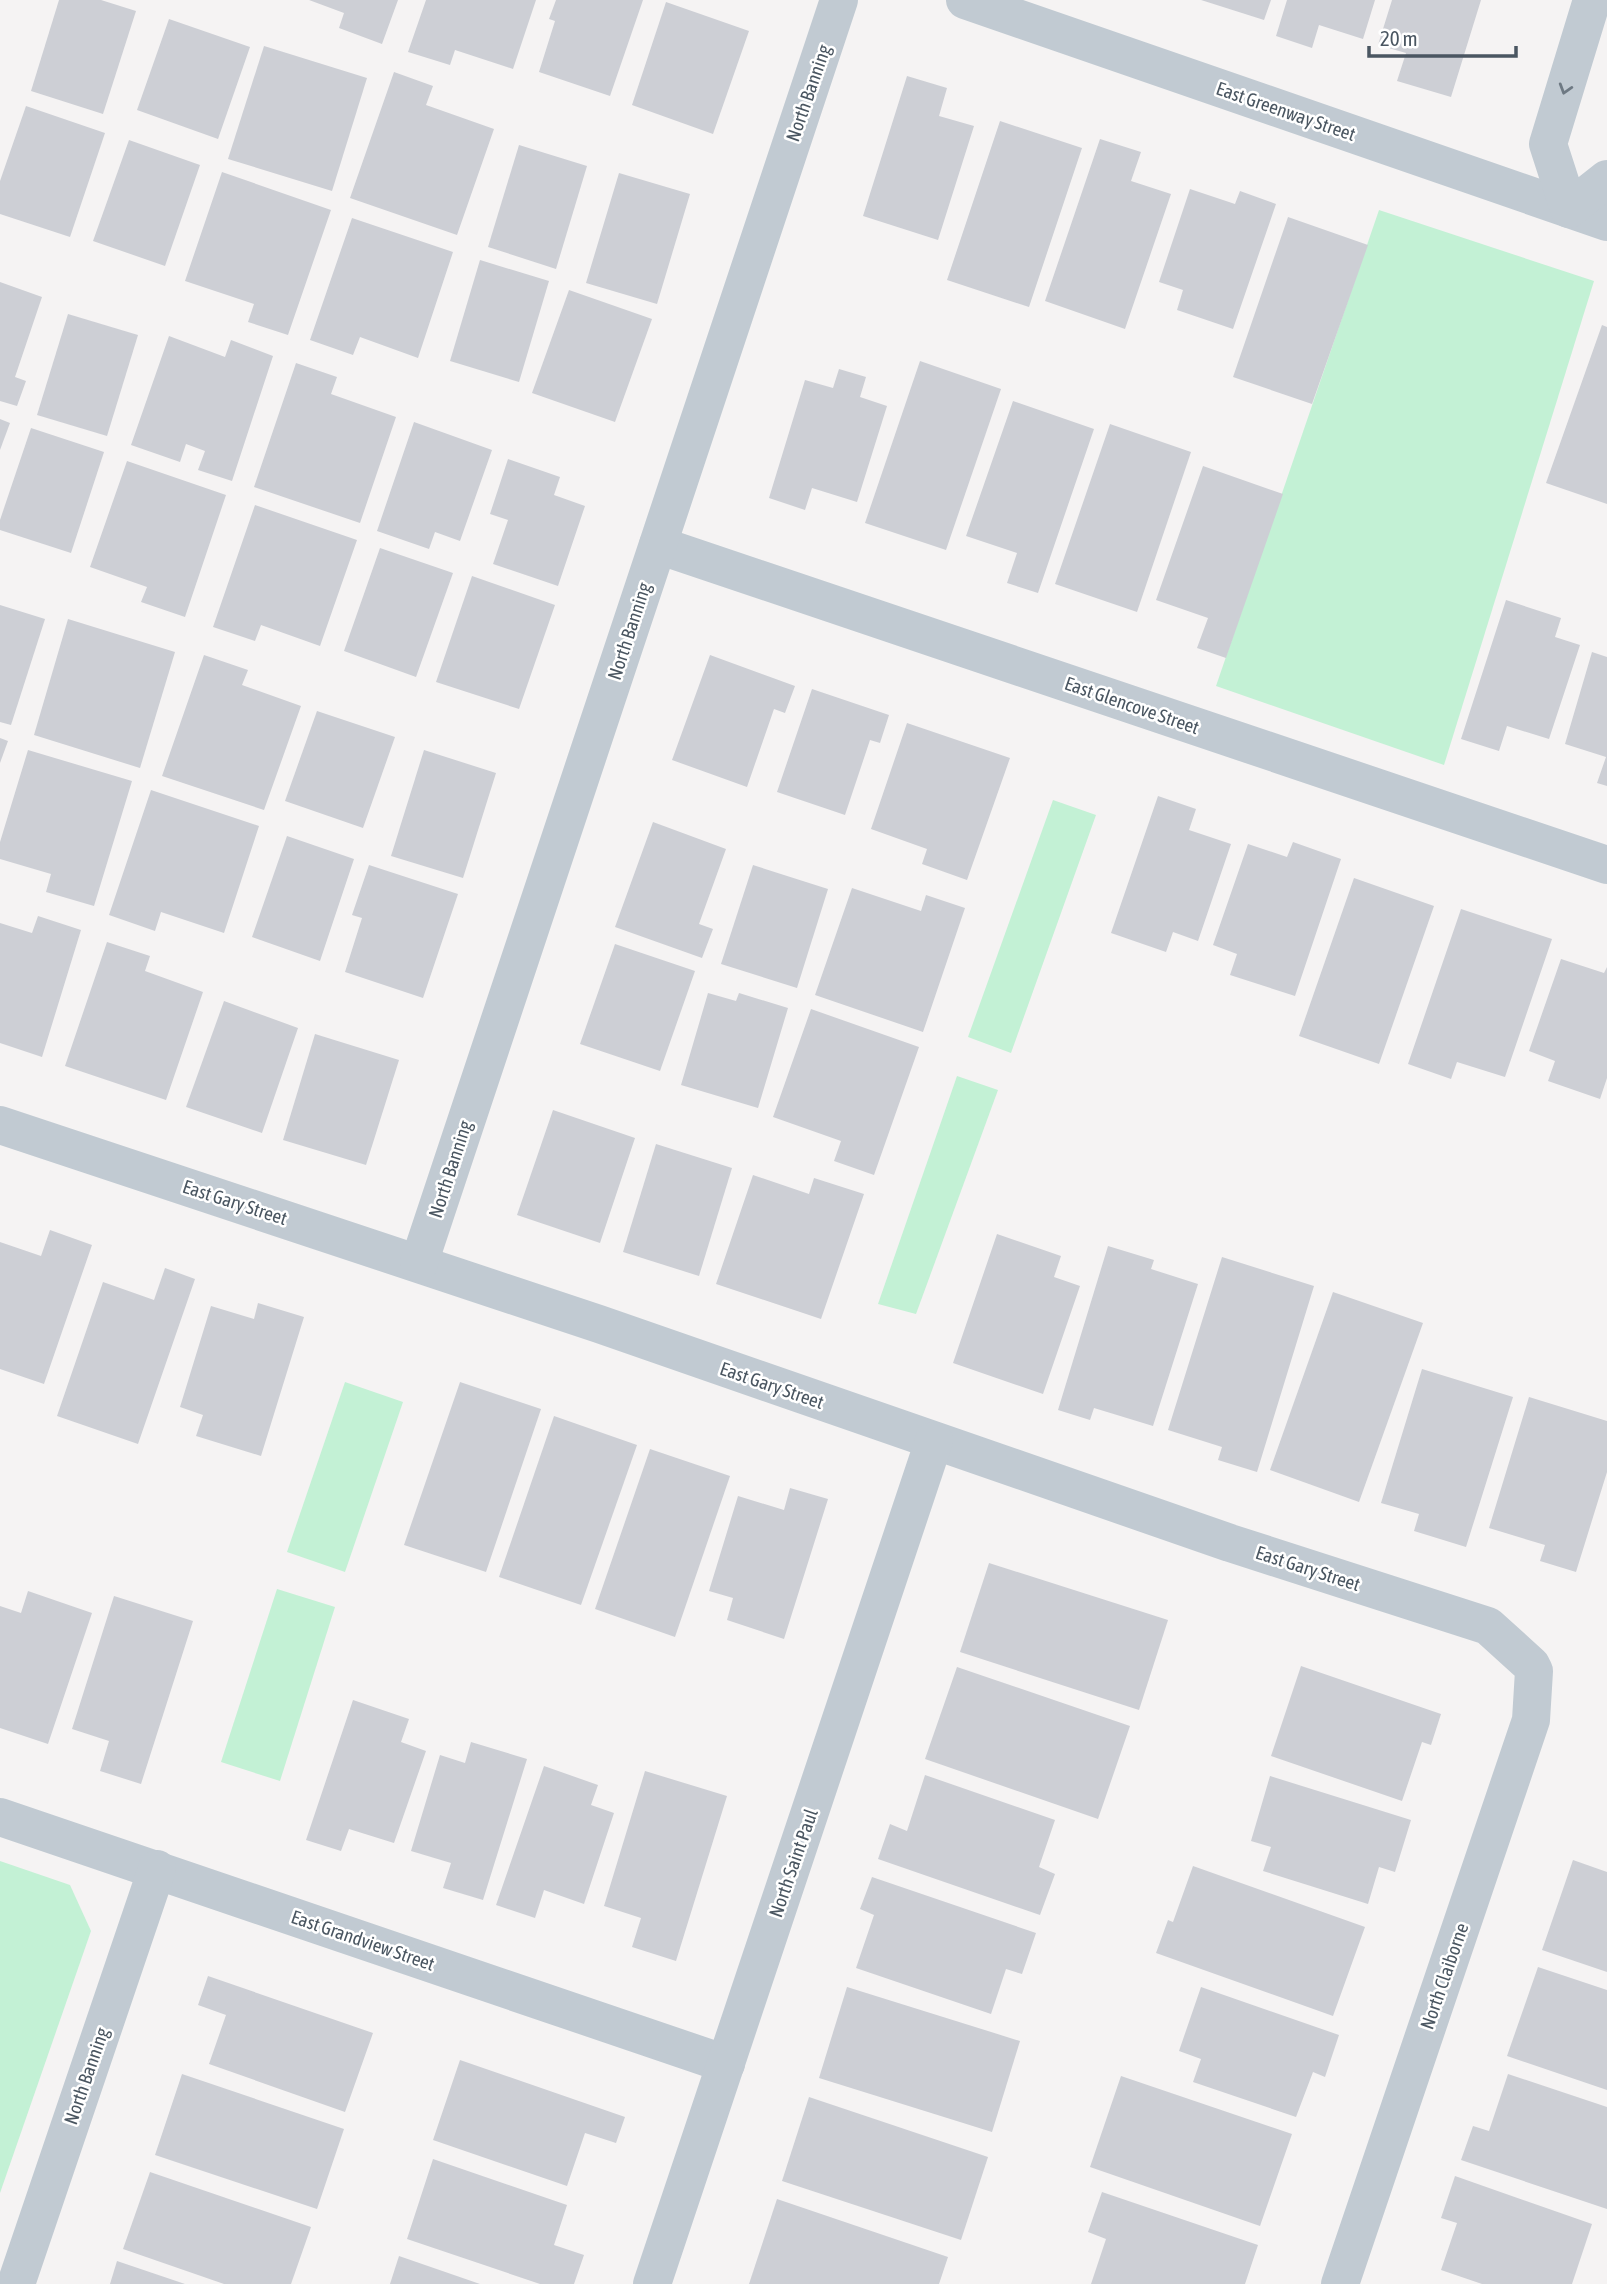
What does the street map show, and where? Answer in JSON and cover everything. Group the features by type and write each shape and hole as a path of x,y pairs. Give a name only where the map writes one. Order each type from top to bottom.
{"street":[{"name":"North Banning","path":"419,1263 839,0"},
{"name":"East Greenway Street","path":"965,0 1607,222"},
{"path":"1592,0 1548,144 1569,209 1607,179"},
{"name":"East Glencove Street","path":"658,545 1607,865"},
{"name":"East Gary Street","path":"0,1125 419,1263 1230,1543 1488,1626 1531,1665"},
{"name":"North Saint Paul","path":"652,2284 934,1441"},
{"name":"North Claiborne","path":"1340,2284 1531,1720 1534,1671 1531,1665"},
{"name":"East Grandview Street","path":"0,1817 726,2064"},
{"name":"North Banning","path":"16,2284 157,1869"}],"green space":[{"path":"1379,210 1594,281 1444,765 1216,686"},
{"path":"1053,800 1096,815 1011,1053 968,1037"},
{"path":"957,1076 998,1090 916,1314 878,1304"},
{"path":"345,1382 403,1402 345,1572 287,1552"},
{"path":"277,1589 335,1607 280,1781 221,1762"},
{"path":"0,1861 70,1885 91,1931 0,2193"}],"building":[{"path":"59,0 101,0 136,11 103,114 31,91"},
{"path":"309,0 398,0 382,44 339,28 344,13"},
{"path":"426,0 536,0 513,69 455,50 450,65 408,52"},
{"path":"556,0 643,0 610,96 539,72 555,21 549,19"},
{"path":"1201,0 1271,0 1264,20"},
{"path":"1287,0 1375,0 1363,39 1319,25 1312,48 1276,36"},
{"path":"1392,0 1481,0 1451,97 1397,81 1406,53 1378,45"},
{"path":"666,2 749,31 713,134 632,105"},
{"path":"169,19 250,47 218,139 137,110"},
{"path":"264,46 367,78 332,191 228,159"},
{"path":"394,72 433,86 426,105 494,129 457,235 350,198"},
{"path":"907,76 947,88 939,116 974,126 938,240 863,216"},
{"path":"26,106 105,133 70,237 0,214 0,181"},
{"path":"1000,121 1082,148 1029,307 947,280"},
{"path":"1100,139 1141,152 1131,181 1171,194 1125,329 1045,301"},
{"path":"129,140 200,165 165,266 93,241"},
{"path":"519,145 587,166 556,269 488,247"},
{"path":"222,172 331,210 288,335 248,322 254,304 185,281"},
{"path":"619,173 690,194 657,304 586,283"},
{"path":"1190,189 1235,204 1240,191 1276,204 1233,329 1177,310 1183,290 1159,282"},
{"path":"1288,217 1368,245 1312,404 1233,377"},
{"path":"352,218 453,252 418,358 360,337 353,355 310,340"},
{"path":"480,260 549,281 519,382 450,361"},
{"path":"0,282 42,297 15,377 26,381 17,406 0,401"},
{"path":"569,290 652,319 615,422 532,393"},
{"path":"68,314 138,335 107,436 37,415"},
{"path":"1602,325 1607,327 1607,504 1546,483"},
{"path":"169,336 225,357 231,340 273,356 232,481 198,470 205,451 186,444 180,462 131,445"},
{"path":"920,361 1001,389 946,550 865,523"},
{"path":"296,363 337,377 331,394 396,417 360,523 254,487"},
{"path":"839,369 866,377 860,397 887,406 857,502 812,488 805,510 769,498 805,380 833,388"},
{"path":"1013,401 1094,429 1038,593 1007,583 1017,553 966,536"},
{"path":"0,419 10,423 0,450"},
{"path":"414,422 492,450 460,541 435,532 429,549 377,531"},
{"path":"1110,424 1191,452 1137,612 1055,584"},
{"path":"31,428 104,452 71,553 0,530 0,520"},
{"path":"508,459 560,477 554,495 585,506 558,586 493,564 508,520 490,514"},
{"path":"127,461 226,495 185,617 141,602 147,587 90,567"},
{"path":"1203,466 1283,494 1226,658 1197,648 1208,618 1156,600"},
{"path":"255,505 357,540 320,646 261,625 255,641 213,627"},
{"path":"380,548 453,573 416,677 344,651"},
{"path":"472,576 555,605 519,709 436,682"},
{"path":"1506,600 1561,618 1555,637 1580,645 1549,739 1507,726 1499,751 1461,739"},
{"path":"0,605 45,619 11,725 0,722"},
{"path":"68,619 175,652 140,768 34,735"},
{"path":"1592,652 1607,657 1607,786 1597,783 1606,757 1565,744"},
{"path":"204,655 248,670 242,685 301,706 264,810 162,776"},
{"path":"710,655 795,686 785,713 774,709 747,787 672,760"},
{"path":"812,689 889,715 880,743 870,740 845,815 777,792"},
{"path":"317,711 395,737 363,828 285,801"},
{"path":"907,723 1010,758 967,880 922,864 927,849 871,829"},
{"path":"0,738 8,741 0,763"},
{"path":"28,750 132,781 94,906 46,892 51,874 0,859 0,842"},
{"path":"424,750 496,773 463,878 391,856"},
{"path":"151,790 259,826 224,933 161,912 155,931 109,915"},
{"path":"1158,796 1196,809 1189,830 1231,844 1198,941 1173,932 1166,952 1111,933"},
{"path":"653,822 726,849 699,924 713,929 702,958 615,927"},
{"path":"287,836 354,859 320,961 252,937"},
{"path":"1293,842 1341,859 1295,996 1230,975 1237,954 1213,945 1248,844 1287,857"},
{"path":"369,865 458,894 423,998 345,972 362,918 352,915"},
{"path":"753,865 828,889 797,988 721,964"},
{"path":"1354,878 1434,906 1379,1064 1299,1036"},
{"path":"852,888 921,911 926,895 965,908 923,1032 815,995"},
{"path":"1461,909 1552,939 1505,1077 1457,1062 1451,1079 1408,1064"},
{"path":"38,916 81,930 42,1057 0,1043 0,923 32,933"},
{"path":"107,942 150,956 145,971 203,992 166,1100 65,1066"},
{"path":"615,944 695,971 660,1071 580,1044"},
{"path":"1561,959 1604,973 1607,967 1607,1078 1600,1099 1548,1081 1555,1061 1529,1051"},
{"path":"708,993 736,1001 739,993 788,1008 758,1108 681,1085"},
{"path":"224,1001 298,1028 262,1133 186,1107"},
{"path":"811,1009 919,1047 874,1175 834,1161 841,1141 773,1117"},
{"path":"315,1034 399,1060 366,1165 283,1140"},
{"path":"553,1110 635,1138 600,1243 517,1215"},
{"path":"656,1144 732,1168 699,1276 623,1252"},
{"path":"753,1175 809,1194 814,1178 864,1194 821,1319 716,1284"},
{"path":"50,1230 92,1245 44,1384 0,1369 0,1242 41,1256"},
{"path":"997,1234 1061,1256 1054,1277 1080,1286 1043,1394 953,1363"},
{"path":"1108,1246 1154,1260 1151,1269 1198,1284 1153,1426 1094,1408 1090,1420 1058,1410"},
{"path":"1222,1257 1314,1286 1257,1472 1218,1460 1222,1447 1168,1430"},
{"path":"165,1268 195,1279 138,1444 57,1416 103,1282 154,1300"},
{"path":"1333,1292 1423,1323 1359,1502 1270,1470"},
{"path":"258,1303 304,1317 261,1456 196,1436 203,1415 180,1407 211,1306 254,1319"},
{"path":"1422,1369 1513,1397 1466,1547 1414,1531 1419,1514 1381,1503"},
{"path":"460,1382 541,1409 486,1572 404,1545"},
{"path":"1529,1397 1607,1421 1607,1472 1576,1572 1540,1561 1545,1545 1489,1528"},
{"path":"554,1416 637,1445 581,1605 499,1577"},
{"path":"650,1449 730,1476 675,1637 595,1609"},
{"path":"790,1488 828,1499 784,1639 727,1620 733,1598 709,1591 738,1496 784,1510"},
{"path":"989,1563 1168,1620 1139,1710 960,1652"},
{"path":"28,1591 92,1613 48,1744 0,1728 0,1606 21,1613"},
{"path":"114,1596 193,1621 141,1784 100,1771 109,1741 72,1729"},
{"path":"1301,1666 1441,1714 1431,1745 1422,1742 1402,1801 1271,1756"},
{"path":"957,1667 1130,1726 1098,1819 925,1759"},
{"path":"353,1700 409,1719 401,1742 426,1751 394,1843 349,1829 341,1851 306,1840"},
{"path":"471,1742 527,1759 483,1900 443,1888 451,1863 411,1851 440,1755 465,1763"},
{"path":"544,1766 598,1785 591,1805 614,1813 584,1904 544,1890 535,1918 496,1905"},
{"path":"645,1771 727,1796 676,1961 632,1947 641,1918 604,1906"},
{"path":"925,1775 1055,1820 1039,1867 1055,1874 1040,1915 878,1859 890,1824 907,1831"},
{"path":"1270,1776 1411,1820 1395,1872 1379,1867 1368,1904 1263,1871 1271,1847 1251,1841"},
{"path":"1573,1860 1607,1872 1607,1972 1542,1950"},
{"path":"1193,1866 1365,1927 1333,2016 1156,1953 1168,1920 1173,1922"},
{"path":"872,1877 1036,1933 1022,1974 1006,1969 991,2014 856,1968 874,1915 860,1909"},
{"path":"1538,1967 1607,1990 1607,2090 1507,2056"},
{"path":"208,1976 373,2033 345,2112 209,2064 226,2015 198,2005"},
{"path":"847,1987 1020,2041 992,2132 819,2078"},
{"path":"1201,1987 1339,2035 1325,2077 1313,2072 1296,2117 1193,2082 1201,2059 1179,2051"},
{"path":"460,2060 625,2117 616,2143 585,2133 567,2186 433,2140"},
{"path":"182,2074 344,2129 317,2209 155,2155"},
{"path":"1508,2074 1607,2107 1607,2209 1461,2160 1473,2126 1489,2131"},
{"path":"1121,2076 1292,2134 1260,2226 1090,2167"},
{"path":"809,2097 988,2157 961,2240 782,2181"},
{"path":"433,2159 567,2205 554,2245 584,2255 574,2284 540,2284 407,2239"},
{"path":"150,2172 311,2227 291,2284 224,2284 123,2249"},
{"path":"1455,2176 1592,2224 1572,2284 1482,2284 1441,2270 1457,2223 1441,2218"},
{"path":"1102,2192 1258,2245 1245,2284 1091,2284 1106,2239 1088,2232"},
{"path":"777,2199 948,2257 939,2284 749,2284"},
{"path":"399,2256 480,2284 390,2284"},
{"path":"117,2261 185,2284 110,2284"}]}
